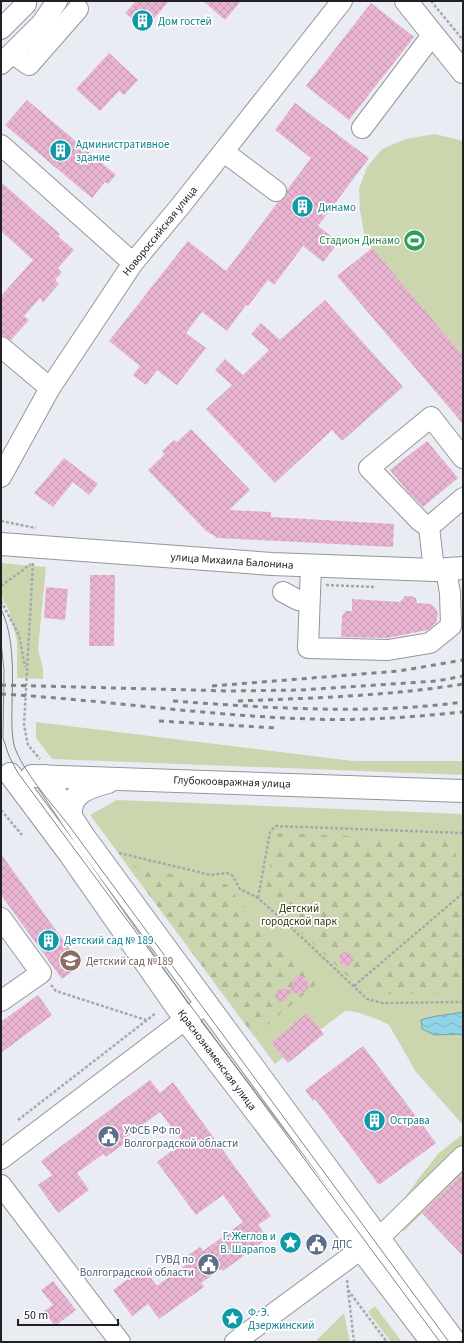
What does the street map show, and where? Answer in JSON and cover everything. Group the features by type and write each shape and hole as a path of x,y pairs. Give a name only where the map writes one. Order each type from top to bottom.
{"main road":[{"path":"406,1 463,72"},
{"name":"улица Михаила Балонина","path":"1,544 256,563 311,566 448,569"},
{"name":"Глубокоовражная улица","path":"5,774 44,770 121,778 463,791"},
{"name":"Краснознаменская улица","path":"44,770 71,816 207,1003 361,1250 455,1342"},
{"name":"Краснознаменская улица","path":"5,774 68,853 185,1019 432,1342"},
{"path":"71,816 70,810 72,803 81,792 95,785 121,778"}],"street":[{"path":"1,28 26,4 24,1"},
{"path":"57,1 42,23 7,58 29,65 78,9"},
{"name":"Новороссийская улица","path":"1,477 50,388 133,263 224,152 342,1"},
{"path":"362,128 433,34"},
{"path":"1,145 133,263"},
{"path":"224,152 276,191"},
{"path":"1,347 50,388"},
{"path":"311,566 308,648 388,650 430,643 451,626 448,569 429,527 420,521 369,468 431,417 463,458"},
{"path":"429,527 463,498"},
{"path":"283,592 298,600 309,601"},
{"path":"1,918 42,973 1,1001"},
{"path":"1,1160 207,1003"},
{"path":"236,1342 361,1250 463,1156"},
{"path":"1,1185 120,1342"}],"path":[{"path":"432,1 463,40"},
{"path":"1,521 42,529"},
{"path":"1,586 33,563 24,725 28,745 44,770"},
{"path":"1,601 19,635 26,671"},
{"path":"1,810 22,835"},
{"path":"258,898 270,832 275,826 463,833"},
{"path":"111,852 211,875 227,873 232,875 240,888 258,898 367,999 382,1003 463,1002"},
{"path":"354,986 463,893"},
{"path":"42,973 56,991 147,1020"},
{"path":"18,1120 156,1013"},
{"path":"354,1342 348,1289 361,1250"},
{"path":"348,1289 387,1342"}],"green space":[{"name":"Стадион Динамо","path":"435,134 463,141 463,357 377,258 364,233 360,210 359,189 367,167 382,149 406,139"},
{"path":"1,563 46,567 38,649 43,668 43,679 17,678 17,641 9,611 1,595"},
{"path":"36,722 353,761 463,761 463,775 52,759 36,738"},
{"name":"Детский городской парк","path":"117,800 463,814 463,1125 416,1072 389,1025 356,1012 345,1011 275,1064 90,815"},
{"path":"277,833 450,840 463,871 463,885 353,981 264,897"},
{"path":"126,864 213,883 227,884 238,899 320,981 254,1036"},
{"path":"463,903 463,992 388,994 375,992 369,985"},
{"path":"463,1134 463,1174 404,1231 392,1224 389,1220 419,1178 439,1153"},
{"path":"375,1306 402,1342 391,1342 368,1312"},
{"path":"344,1313 350,1342 315,1342"}],"water":[{"path":"463,1012 463,1035 435,1035 422,1029 421,1020"}],"building":[{"name":"Дом гостей","path":"136,1 169,1 145,29 125,13"},
{"path":"203,1 241,1 225,20"},
{"path":"371,3 414,37 349,120 306,86"},
{"path":"109,53 138,80 124,95 119,91 100,111 76,89"},
{"name":"Административное здание","path":"27,100 116,175 108,184 105,182 92,198 5,125"},
{"path":"295,103 369,158 318,226 339,242 323,262 303,246 274,285 268,280 248,306 246,305 227,331 202,312 186,333 206,348 177,385 157,370 146,385 133,375 140,366 109,341 188,241 226,271 278,202 285,198 287,190 311,158 275,130"},
{"path":"1,182 60,234 58,236 74,250 58,268 62,272 55,280 59,284 43,302 40,298 24,316 29,320 11,340 1,336 1,296 33,260 1,231"},
{"path":"372,248 463,356 463,424 337,276"},
{"path":"325,300 403,387 342,441 332,430 275,483 206,409 232,385 215,370 225,359 243,375 269,350 251,334 261,323 280,340"},
{"path":"191,429 250,490 229,510 271,512 271,517 394,524 393,547 218,538 206,531 148,470 165,454 162,451 174,440 177,442"},
{"path":"427,441 458,478 423,507 408,492 390,470"},
{"path":"64,458 98,484 89,495 73,482 53,507 34,493"},
{"path":"90,575 115,575 114,646 89,646"},
{"path":"46,587 68,589 65,620 44,618"},
{"path":"405,596 416,598 417,603 431,604 436,609 438,614 436,623 428,630 387,638 341,637 342,616 346,611 352,611 352,599 400,602"},
{"name":"Детский сад № 189","path":"1,854 81,965 62,979 1,895"},
{"path":"343,952 349,952 353,956 353,962 349,966 343,966 339,962 339,956"},
{"path":"302,976 308,981 309,987 306,991 301,994 291,992 285,1001 281,1002 277,1000 275,996 277,990 291,990 294,979"},
{"path":"38,995 52,1015 1,1053 1,1022"},
{"path":"307,1013 324,1034 288,1063 271,1043"},
{"name":"Острава","path":"363,1046 436,1143 379,1185 315,1099 313,1101 305,1090"},
{"path":"150,1080 160,1093 173,1082 271,1216 258,1225 268,1238 223,1271 221,1269 201,1283 204,1287 159,1319 148,1304 132,1316 113,1290 143,1268 157,1286 192,1260 188,1255 200,1247 203,1251 243,1222 223,1195 196,1215 157,1162 183,1142 160,1112 122,1140 125,1143 106,1157 103,1154 77,1173 89,1190 58,1213 38,1185 52,1175 41,1161"},
{"path":"463,1174 463,1256 422,1213"},
{"path":"53,1281 76,1310 55,1326 44,1311 53,1305 41,1290"}],"tram line":[{"path":"1,609 8,631 12,655 13,739 18,755 24,766 449,1342"},
{"path":"1,642 4,670 3,738 9,756 18,773 440,1342"}],"railway":[{"path":"212,686 399,671 463,660"},
{"path":"1,685 230,691 301,690 437,681 463,676"},
{"path":"238,701 379,694 463,684"},
{"path":"1,694 234,715 312,719 388,718 463,712"},
{"path":"173,701 318,709 391,708 463,702"},
{"path":"159,721 277,728"}],"place":[{"name":"Дом гостей","path":"143,21"},
{"name":"Административное здание","path":"60,150"},
{"name":"Динамо","path":"303,207"},
{"name":"Стадион Динамо","path":"415,240"},
{"name":"Детский сад № 189","path":"48,940"},
{"name":"Детский сад №189","path":"70,961"},
{"name":"Острава","path":"375,1120"},
{"name":"УФСБ РФ по Волгоградской области","path":"108,1136"},
{"name":"Г. Жеглов и В. Шарапов","path":"291,1242"},
{"name":"ДПС","path":"316,1244"},
{"name":"ГУВД по Волгоградской области","path":"209,1265"},
{"name":"Ф. Э. Дзержинский","path":"233,1318"}]}
